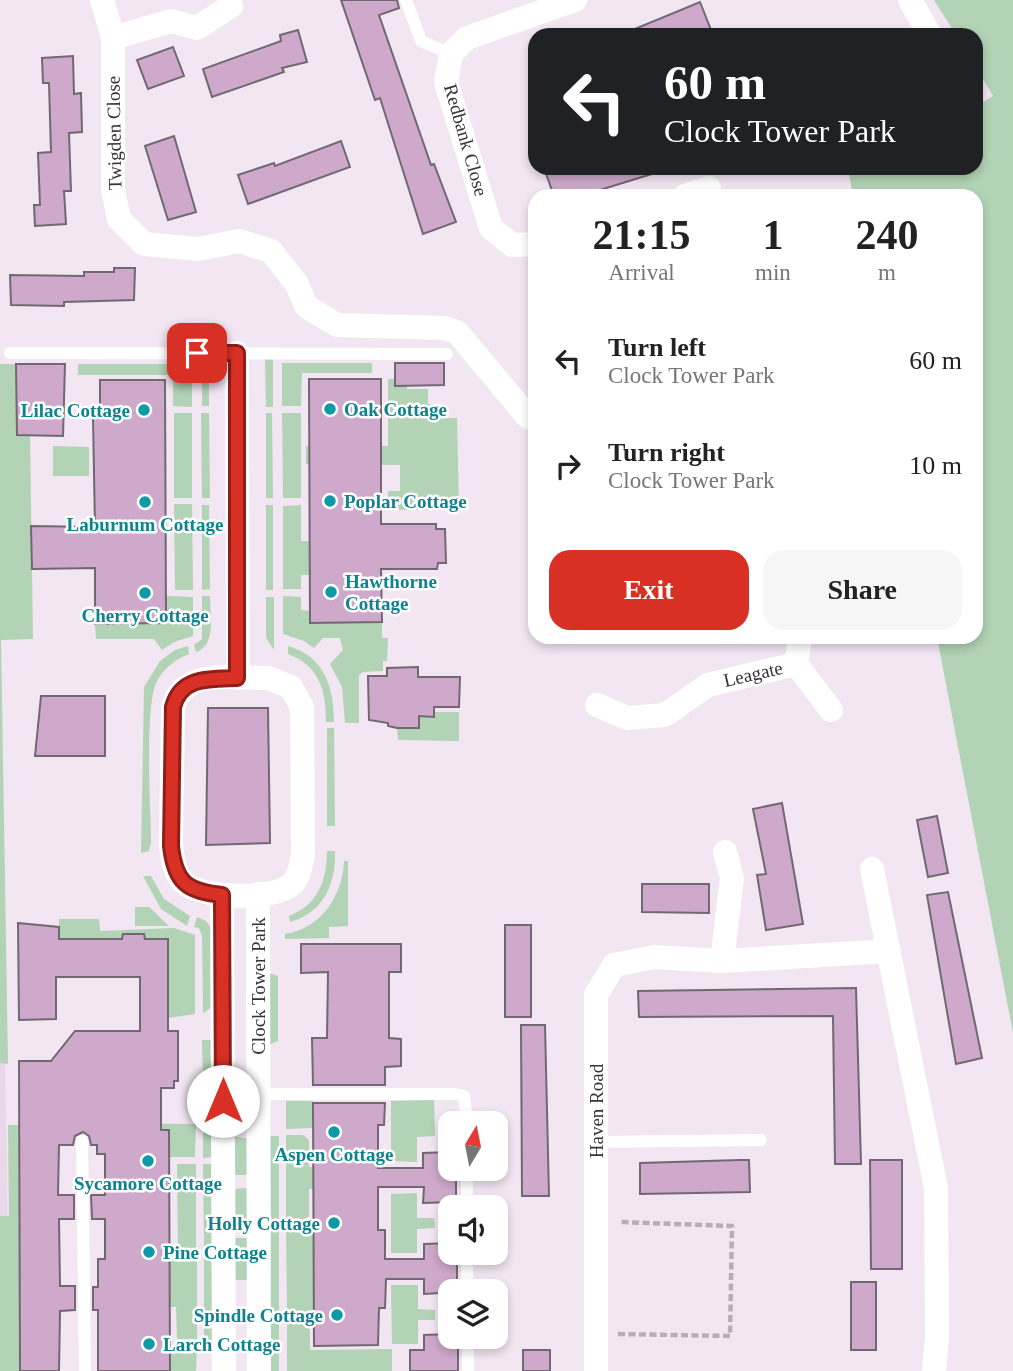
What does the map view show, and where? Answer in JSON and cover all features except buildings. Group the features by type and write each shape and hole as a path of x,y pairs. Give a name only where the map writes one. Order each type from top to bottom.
{"street":[{"name":"Twigden Close","path":"102,0 113,38 113,190 119,219 144,244 198,249 239,241 271,251 296,282 307,307 337,324 444,328 452,343"},
{"name":"Redbank Close","path":"528,244 512,245 491,228 446,82 451,54 467,38 575,0"},
{"path":"910,0 926,28"},
{"path":"113,38 171,21 197,28 231,6"},
{"path":"452,343 528,417"},
{"path":"237,353 237,678"},
{"name":"Leagate","path":"799,644 796,664 831,710"},
{"name":"Leagate","path":"597,705 626,718 665,715 708,685 796,664"},
{"name":"Clock Tower Park","path":"237,678 281,681 298,696 302,707 303,854 300,872 292,885 258,894 222,895 197,892 182,881 173,865 173,707 176,696 192,682 237,678"},
{"path":"722,961 732,878 725,852"},
{"path":"872,869 936,1188 937,1338 934,1371"},
{"name":"Clock Tower Park","path":"258,894 259,1363"},
{"name":"Clock Tower Park","path":"222,895 224,1363"},
{"name":"Haven Road","path":"596,1371 596,995 614,965 654,957 722,961 889,951"},
{"path":"223,1074 258,1084"},
{"path":"223,1182 258,1182"},
{"path":"223,1288 241,1282 258,1286"},
{"path":"224,1363 242,1359 259,1363"}],"lane":[{"path":"406,0 421,41 451,54"},
{"path":"10,354 237,353 452,343"},
{"path":"258,1084 456,1094 464,1097 466,1111"},
{"path":"597,1142 761,1140"},
{"path":"82,1141 85,1371"},
{"path":"468,1349 468,1371"}],"path":[{"path":"596,1221 732,1226 730,1336 596,1334"}],"shaded area":[{"path":"0,528 3,920 10,1371 0,1371"}],"green space":[{"path":"934,0 1013,0 1013,1033 938,644 983,644 983,189 852,189 849,175 983,175 983,102 993,96 983,79 983,28 952,28"},
{"path":"202,358 209,358 209,406 202,406"},
{"path":"265,358 273,358 273,407 266,407"},
{"path":"282,363 372,363 372,373 302,373 301,406 282,406"},
{"path":"0,364 16,364 17,435 30,435 33,639 1,640 8,1064 0,1063"},
{"path":"78,364 192,364 192,407 173,406 173,375 78,375"},
{"path":"388,379 406,379 407,389 428,389 428,404 433,405 433,418 457,418 459,509 388,510 388,491 400,491 400,465 306,464 306,446 388,446"},
{"path":"174,413 192,413 192,498 174,498"},
{"path":"201,413 209,413 210,498 202,498"},
{"path":"266,413 272,413 273,498 266,498"},
{"path":"282,413 301,413 301,498 283,498"},
{"path":"53,446 89,447 89,476 53,476"},
{"path":"174,504 192,504 193,590 175,590"},
{"path":"202,505 209,505 210,589 202,590"},
{"path":"266,505 273,505 273,590 266,590"},
{"path":"301,505 301,541 367,541 310,562 310,575 301,575 301,589 283,589 283,506"},
{"path":"166,596 193,597 193,636 174,642 162,650 154,639 96,639 95,624 166,623"},
{"path":"202,596 210,596 211,628 207,643 203,649 196,652 194,645 202,639"},
{"path":"283,596 301,597 301,610 310,611 310,623 382,622 382,638 388,638 387,661 383,661 383,671 363,672 359,675 359,723 345,723 342,687 330,664 343,650 340,638 323,638 314,648 304,641 283,634"},
{"path":"266,597 274,597 274,650 266,638"},
{"path":"188,646 189,654 175,661 163,672 153,694 149,734 151,842 149,851 141,853 144,687 160,661 175,650"},
{"path":"288,646 311,657 325,675 332,698 334,722 326,722 325,700 319,681 307,665 288,654"},
{"path":"434,712 459,712 459,741 398,740 397,728 419,728 419,716 434,717"},
{"path":"327,728 334,728 335,826 327,826"},
{"path":"327,851 335,851 335,863 326,895 312,912 290,922 289,916 307,905 319,890 325,872"},
{"path":"344,861 348,861 348,926 329,927 329,938 285,939 285,934 309,925 328,908 339,886"},
{"path":"143,876 151,876 164,899 190,916 187,926 161,909"},
{"path":"135,907 149,907 169,926 135,926"},
{"path":"197,917 206,921 211,928 211,1008 203,1013 202,936 199,928 194,927"},
{"path":"59,919 99,919 100,931 174,928 195,935 195,1014 168,1018 144,934 123,934 122,939 59,939"},
{"path":"269,973 278,976 278,1041 270,1044"},
{"path":"202,1040 212,1040 212,1082 203,1082"},
{"path":"247,1083 246,1130 235,1130 232,1084"},
{"path":"203,1096 212,1096 212,1157 203,1158"},
{"path":"434,1100 435,1136 417,1137 417,1162 391,1161 391,1101"},
{"path":"286,1101 313,1101 312,1128 286,1129"},
{"path":"98,1123 196,1124 195,1157 169,1157 169,1130 98,1130"},
{"path":"8,1125 20,1125 44,1270 19,1270 20,1371 0,1371 0,1216 9,1216"},
{"path":"286,1135 303,1135 309,1140 309,1167 383,1167 383,1188 309,1189 309,1216 303,1221 286,1221"},
{"path":"269,1136 279,1136 279,1220 269,1221"},
{"path":"234,1137 247,1138 249,1175 232,1175"},
{"path":"177,1164 196,1164 196,1248 178,1248"},
{"path":"203,1164 212,1164 214,1250 204,1249"},
{"path":"248,1188 247,1231 235,1230 232,1189"},
{"path":"417,1193 417,1218 434,1218 435,1228 417,1229 417,1253 391,1253 391,1194"},
{"path":"286,1226 315,1227 313,1254 384,1254 384,1284 314,1285 313,1312 287,1312"},
{"path":"269,1227 279,1227 279,1312 270,1312"},
{"path":"235,1238 247,1238 250,1280 233,1280"},
{"path":"204,1255 213,1255 213,1341 204,1341"},
{"path":"170,1259 197,1260 197,1339 177,1339 176,1307 126,1307 169,1283"},
{"path":"391,1285 418,1285 418,1309 435,1310 435,1320 418,1320 418,1344 392,1344"},
{"path":"270,1318 279,1319 279,1371 270,1371"},
{"path":"287,1318 303,1318 310,1325 310,1350 392,1349 392,1371 287,1371"},
{"path":"170,1347 197,1348 196,1371 170,1371"}],"place":[{"name":"Oak Cottage","path":"330,409"},
{"name":"Lilac Cottage","path":"144,410"},
{"name":"Poplar Cottage","path":"330,501"},
{"name":"Laburnum Cottage","path":"145,502"},
{"name":"Hawthorne Cottage","path":"331,592"},
{"name":"Cherry Cottage","path":"145,593"},
{"name":"Aspen Cottage","path":"334,1132"},
{"name":"Sycamore Cottage","path":"148,1161"},
{"name":"Holly Cottage","path":"334,1223"},
{"name":"Pine Cottage","path":"149,1252"},
{"name":"Spindle Cottage","path":"337,1315"},
{"name":"Larch Cottage","path":"149,1344"}],"route":[{"path":"197,353 237,353 237,678 192,682 176,696 173,707 171,846 173,865 182,881 197,892 222,895 223,1101"}]}
